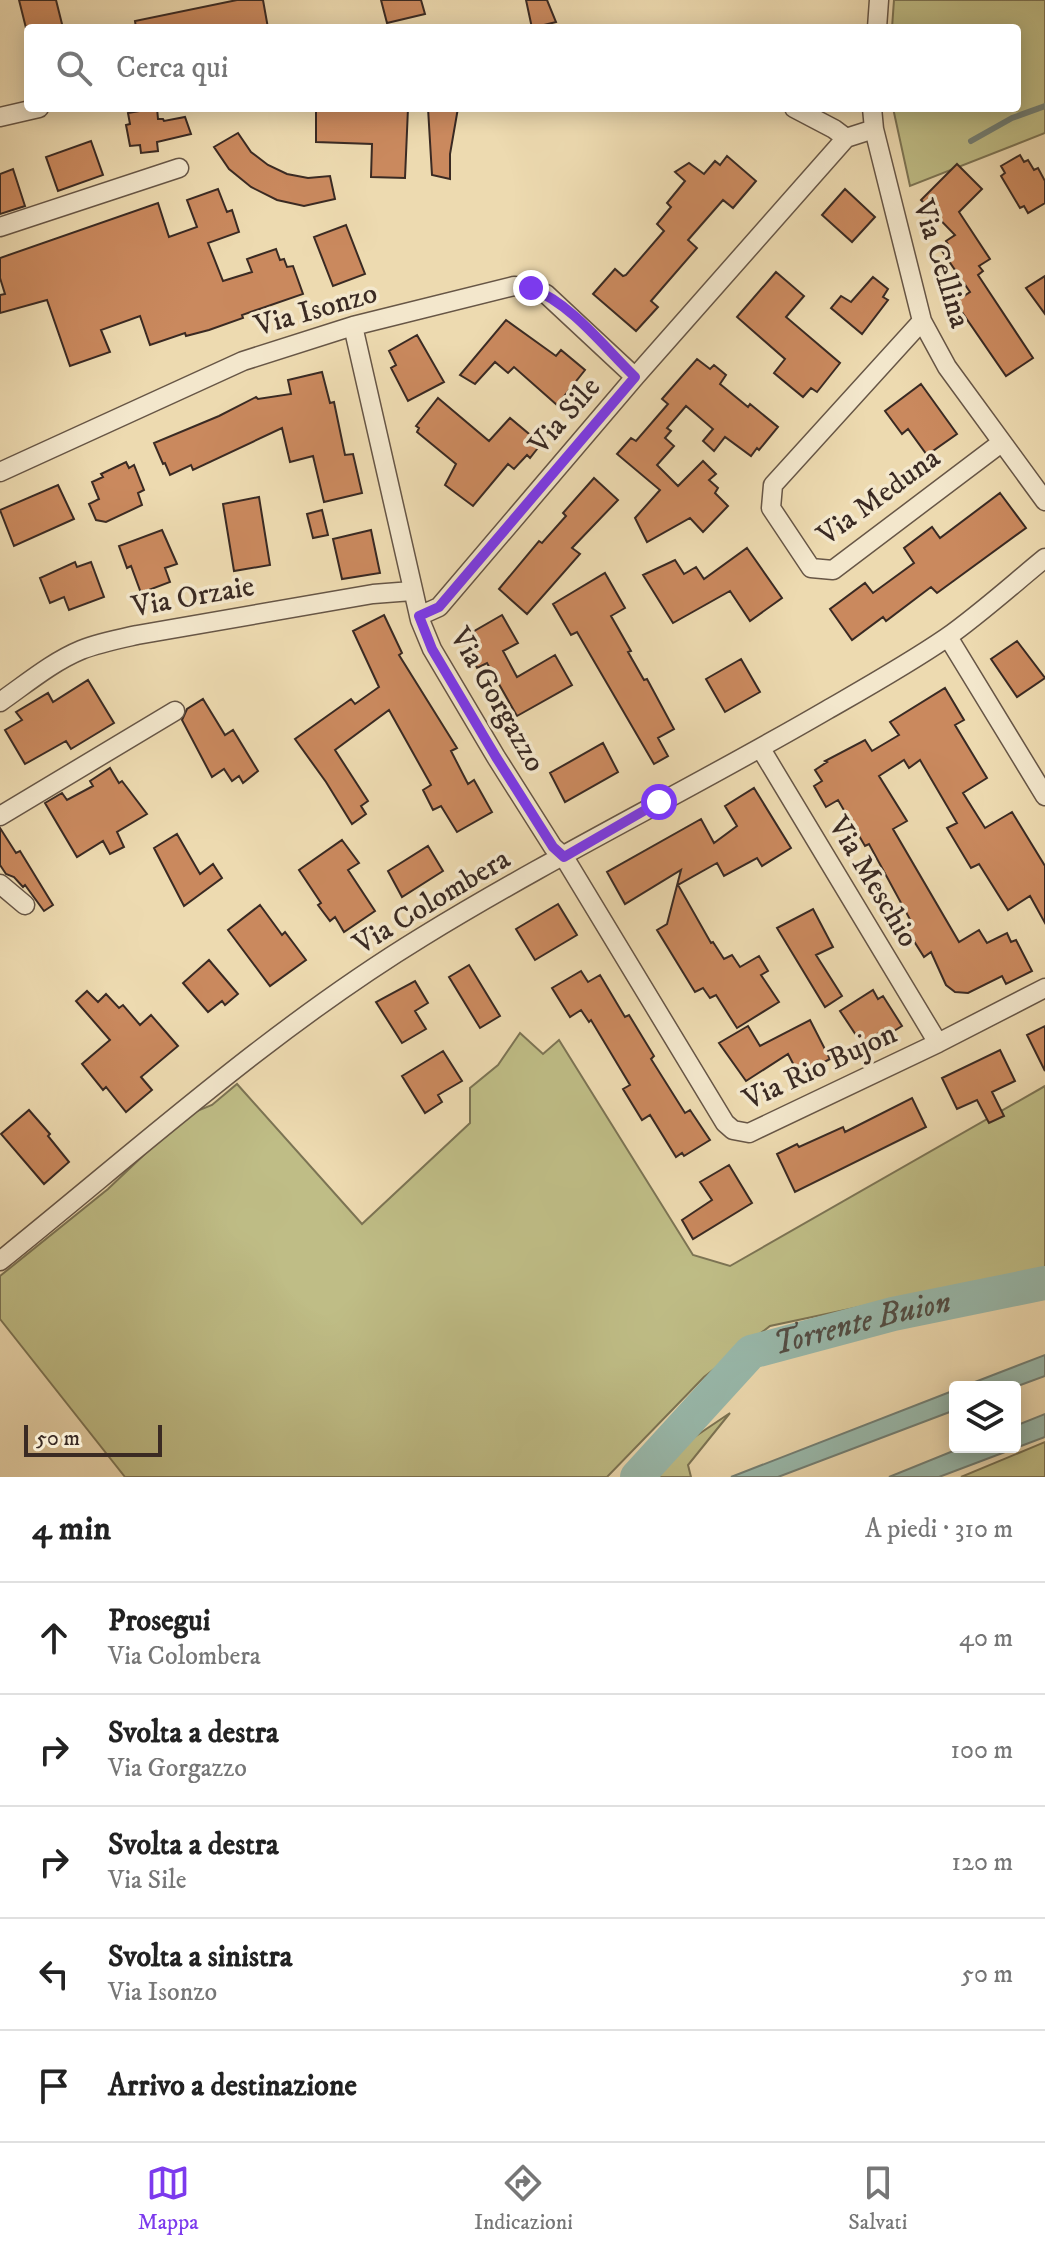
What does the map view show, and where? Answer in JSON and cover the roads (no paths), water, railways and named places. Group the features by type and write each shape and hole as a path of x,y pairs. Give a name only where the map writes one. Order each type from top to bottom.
{"street":[{"path":"877,24 879,0"},
{"path":"0,117 24,111"},
{"path":"802,112 846,138 874,129"},
{"name":"Via Cellina","path":"872,112 922,321 947,367 1045,501"},
{"name":"Via Sile","path":"419,616 439,607 635,377 846,138"},
{"path":"0,227 179,168"},
{"name":"Via Isonzo","path":"0,472 243,361 353,326 514,286 546,294 635,377"},
{"name":"Via Meduna","path":"922,321 773,485 771,508 811,568 833,570 1001,443"},
{"name":"Via Gorgazzo","path":"353,326 412,591 432,649 553,847 564,857"},
{"name":"Via Colombera","path":"0,1261 183,1108 322,1002 424,936 761,749 948,637 1045,558"},
{"name":"Via Orzaie","path":"0,702 58,662 102,643 359,597 412,591"},
{"path":"948,637 1045,796"},
{"path":"0,816 175,711"},
{"name":"Via Meschio","path":"761,749 938,1043"},
{"name":"Via Rio Bujon","path":"564,857 725,1123 733,1130 749,1133 1045,988"},
{"path":"0,884 25,905"}],"waterway":[{"path":"971,141 1012,118 1045,106"},
{"name":"Torrente Buion","path":"637,1477 751,1352 893,1314 1045,1283"}]}
